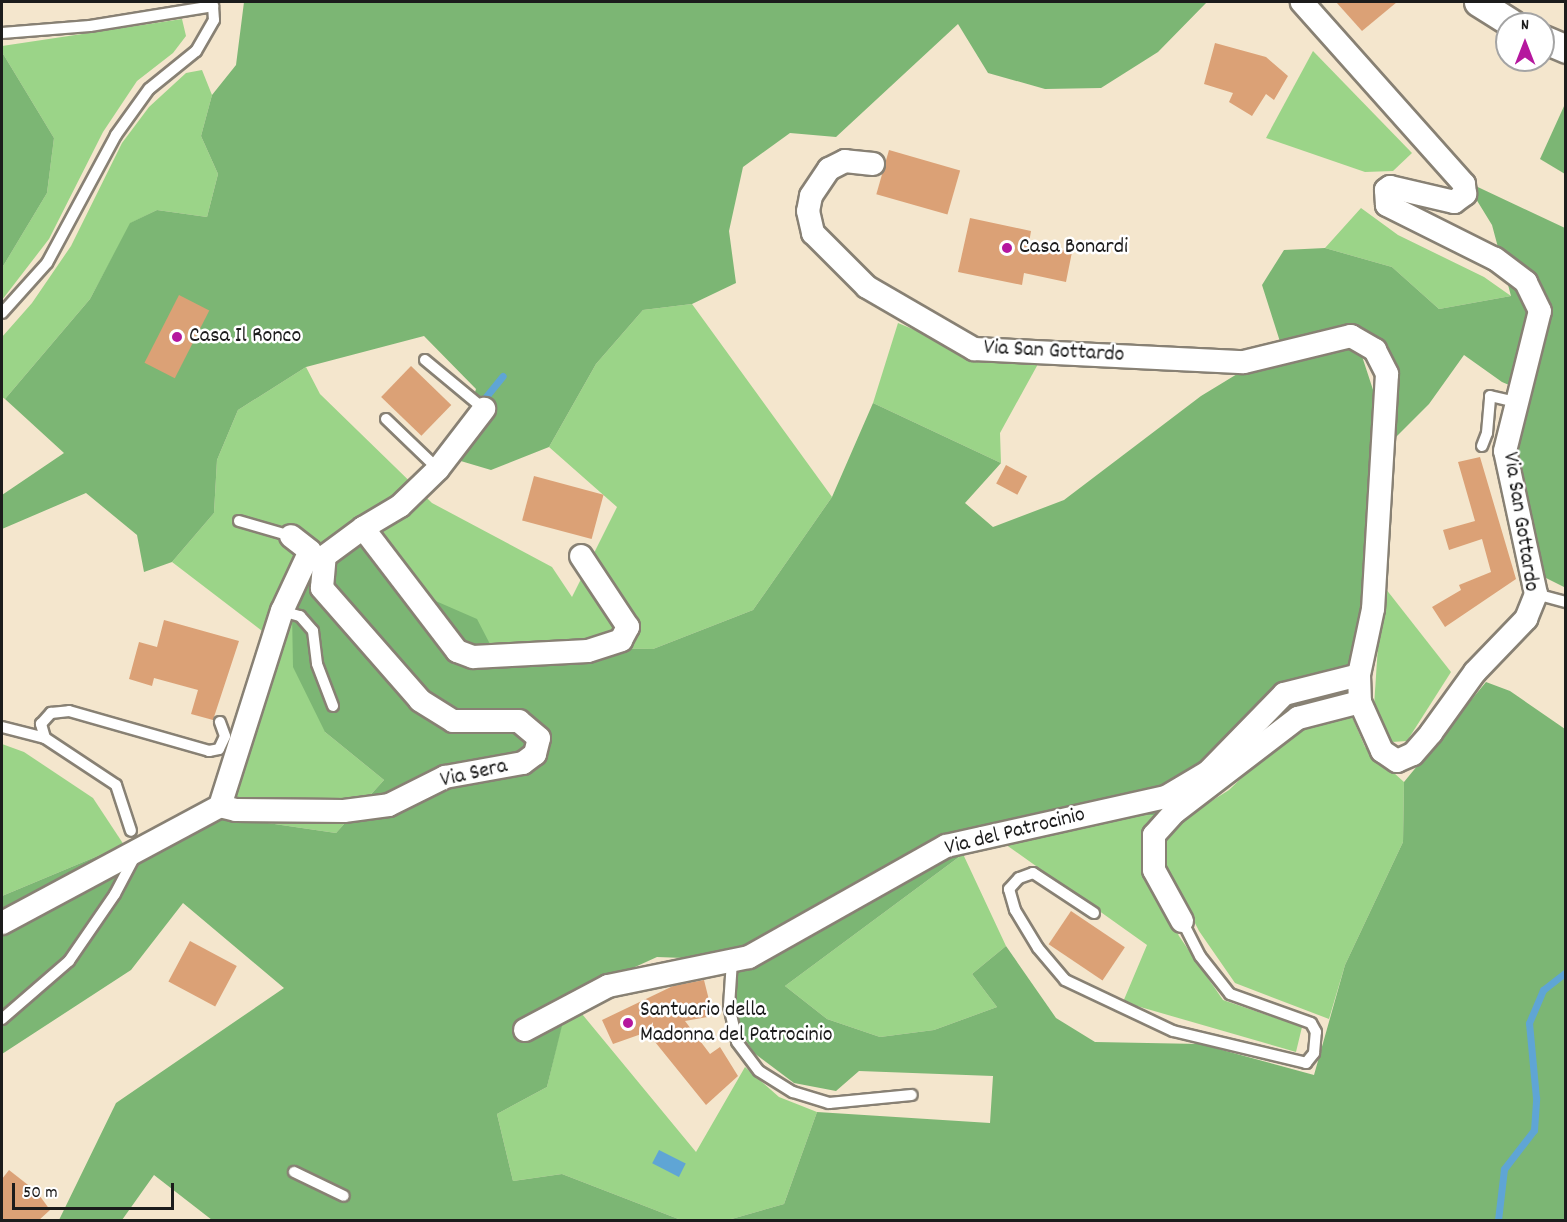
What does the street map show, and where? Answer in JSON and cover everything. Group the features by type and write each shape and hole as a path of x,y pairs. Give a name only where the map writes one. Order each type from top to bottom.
{"street":[{"name":"Via San Gottardo","path":"873,164 845,161 829,169 811,196 808,211 813,233 867,287 974,349 1244,362 1351,336 1376,350 1387,374 1373,609 1359,675 1360,702 1382,751 1397,761 1413,754 1475,672 1526,619 1536,594 1505,452 1515,402 1540,311 1526,282 1495,259 1387,206 1385,197 1390,187 1454,202 1465,194 1464,184 1302,2"},
{"path":"1478,2 1495,13"},
{"name":"Via Sera","path":"220,813 236,810 344,811 389,805 445,777 523,763 535,754 539,738 519,721 453,721 420,700 322,588 325,556 363,528 400,506 476,402"},
{"path":"363,528 457,651 473,657 588,651 621,640 628,627 581,556"},
{"path":"2,923 134,841 220,813 282,612 310,551 291,536"},
{"name":"Via del Patrocinio","path":"525,1030 608,986 749,957 946,846 1166,797 1208,772 1284,694 1359,675"},
{"path":"1182,921 1154,870 1154,835 1174,812 1298,718 1360,702"},
{"path":"639,992 658,974"}],"lane":[{"path":"2,33 90,26 213,6 214,20 196,51 149,89 116,135 47,263 2,313"},
{"path":"425,360 476,402"},
{"path":"1482,446 1487,433 1490,396 1515,402"},
{"path":"386,419 433,463"},
{"path":"239,521 291,536"},
{"path":"1536,594 1566,602"},
{"path":"282,612 300,616 313,631 318,664 333,706"},
{"path":"45,738 41,724 51,713 69,711 209,751 219,748 225,736 220,722"},
{"path":"2,727 45,738 116,785 134,841 115,894 69,961 2,1018"},
{"path":"1094,912 1033,873 1019,878 1009,889 1015,910 1032,938 1065,981 1173,1031 1306,1063 1314,1053 1316,1032 1311,1023 1230,994 1200,956 1182,921"},
{"path":"732,961 729,1006 736,1042 759,1071 793,1092 829,1103 912,1095"},
{"path":"294,1172 344,1196"}],"green space":[{"path":"244,2 1207,2 1158,52 1101,88 1045,89 988,73 958,24 836,137 790,133 743,167 729,231 736,283 692,304 643,310 596,364 549,447 491,470 454,459 476,389 424,336 306,367 238,410 217,460 214,513 172,562 144,572 137,535 86,493 2,529 2,495 64,453 5,399 90,299 130,223 157,210 207,217 218,174 201,136 212,95 236,65"},
{"path":"182,19 186,36 173,53 137,81 103,132 49,239 2,300 2,268 47,193 54,138 2,52 2,46"},
{"path":"1313,51 1412,153 1393,171 1365,172 1266,138"},
{"path":"2,52 54,138 47,193 2,268"},
{"path":"202,70 212,95 201,136 218,174 207,217 157,210 131,223 90,299 5,399 2,397 2,337 32,303 71,246 122,143 149,107 186,73"},
{"path":"1565,104 1565,174 1540,159"},
{"path":"1465,181 1565,228 1564,587 1538,574 1511,462 1523,391 1502,382 1464,355 1429,404 1393,440 1377,344 1283,351 1262,285 1284,250 1325,248 1392,267 1439,309 1511,296 1492,225"},
{"path":"1361,208 1398,235 1484,277 1511,296 1439,309 1392,267 1325,248"},
{"path":"692,304 832,497 753,610 653,649 491,646 325,732 384,780 336,833 221,816 270,637 172,562 214,513 217,460 238,410 306,367 320,394 432,503 552,567 572,597 617,507 549,447 596,364 643,310"},
{"path":"898,323 977,356 1038,364 1000,433 1001,463 873,403"},
{"path":"1342,349 1360,350 1376,399 1365,625 1355,662 1334,695 1301,706 1268,725 1245,758 1155,815 1122,816 963,854 785,986 827,1019 880,1037 934,1030 997,1007 972,974 1006,946 1056,1018 1095,1042 1200,1044 1314,1075 1345,965 1403,842 1404,782 1486,682 1510,691 1565,729 1565,1220 728,1220 784,1204 817,1112 990,1123 993,1076 859,1071 836,1091 794,1083 754,1053 737,1027 733,992 738,960 657,957 569,997 547,1087 497,1114 513,1181 562,1174 681,1220 212,1220 154,1175 122,1220 59,1220 116,1103 284,988 183,903 131,970 2,1054 2,896 124,845 221,816 336,833 384,780 325,732 293,667 292,614 317,549 363,531 415,592 477,619 491,646 653,649 753,610 832,497 873,403 1001,463 965,503 993,527 1064,500 1201,396 1247,368"},
{"path":"1382,584 1451,672 1407,741 1392,742 1379,737 1373,722"},
{"path":"1350,712 1365,747 1404,782 1403,842 1345,965 1329,1019 1235,983 1199,931 1166,866 1164,841 1178,822 1229,790 1290,731"},
{"path":"2,744 24,752 93,798 124,845 2,896"},
{"path":"1155,815 1147,839 1148,872 1179,936 1223,1000 1302,1027 1296,1052 1123,1002 1147,945 1005,844 1122,816"},
{"path":"963,854 1006,946 972,974 997,1007 934,1030 880,1037 827,1019 785,986"},
{"path":"568,997 696,1152 745,1067 779,1097 817,1112 784,1204 728,1220 681,1220 562,1174 513,1181 497,1114 547,1087"}],"water":[{"path":"659,1150 686,1164 679,1177 652,1163"}],"building":[{"path":"1336,2 1397,2 1362,31"},
{"path":"1215,43 1266,57 1288,76 1274,100 1266,94 1252,116 1229,102 1233,93 1204,84"},
{"path":"889,150 960,170 947,215 876,194"},
{"name":"Casa Bonardi","path":"970,218 1031,231 1029,243 1072,252 1066,282 1024,273 1022,285 958,272"},
{"name":"Casa Il Ronco","path":"179,295 209,310 175,378 144,363"},
{"path":"411,366 451,405 421,436 381,397"},
{"path":"1480,457 1516,579 1445,627 1432,607 1461,590 1459,585 1491,572 1482,539 1449,550 1443,530 1475,521 1458,462"},
{"path":"1006,465 1027,476 1017,495 996,484"},
{"path":"534,476 604,495 592,539 522,520"},
{"path":"164,620 239,641 213,720 191,714 198,690 154,678 152,686 129,679 139,642 157,647"},
{"path":"1071,911 1125,947 1103,981 1049,944"},
{"path":"190,941 237,966 215,1006 168,982"},
{"path":"704,980 713,1016 685,1021 710,1054 720,1047 738,1076 706,1105 647,1032 613,1044 602,1020 673,986"},
{"path":"9,1170 37,1192 50,1210 38,1221 2,1221 2,1179"}],"waterway":[{"path":"480,404 503,376"},
{"path":"1498,1220 1504,1169 1534,1130 1536,1098 1529,1023 1543,990 1566,972"}],"place":[{"name":"Casa Bonardi","path":"1007,248"},
{"name":"Casa Il Ronco","path":"177,337"},
{"name":"Santuario della Madonna del Patrocinio","path":"628,1023"}]}
